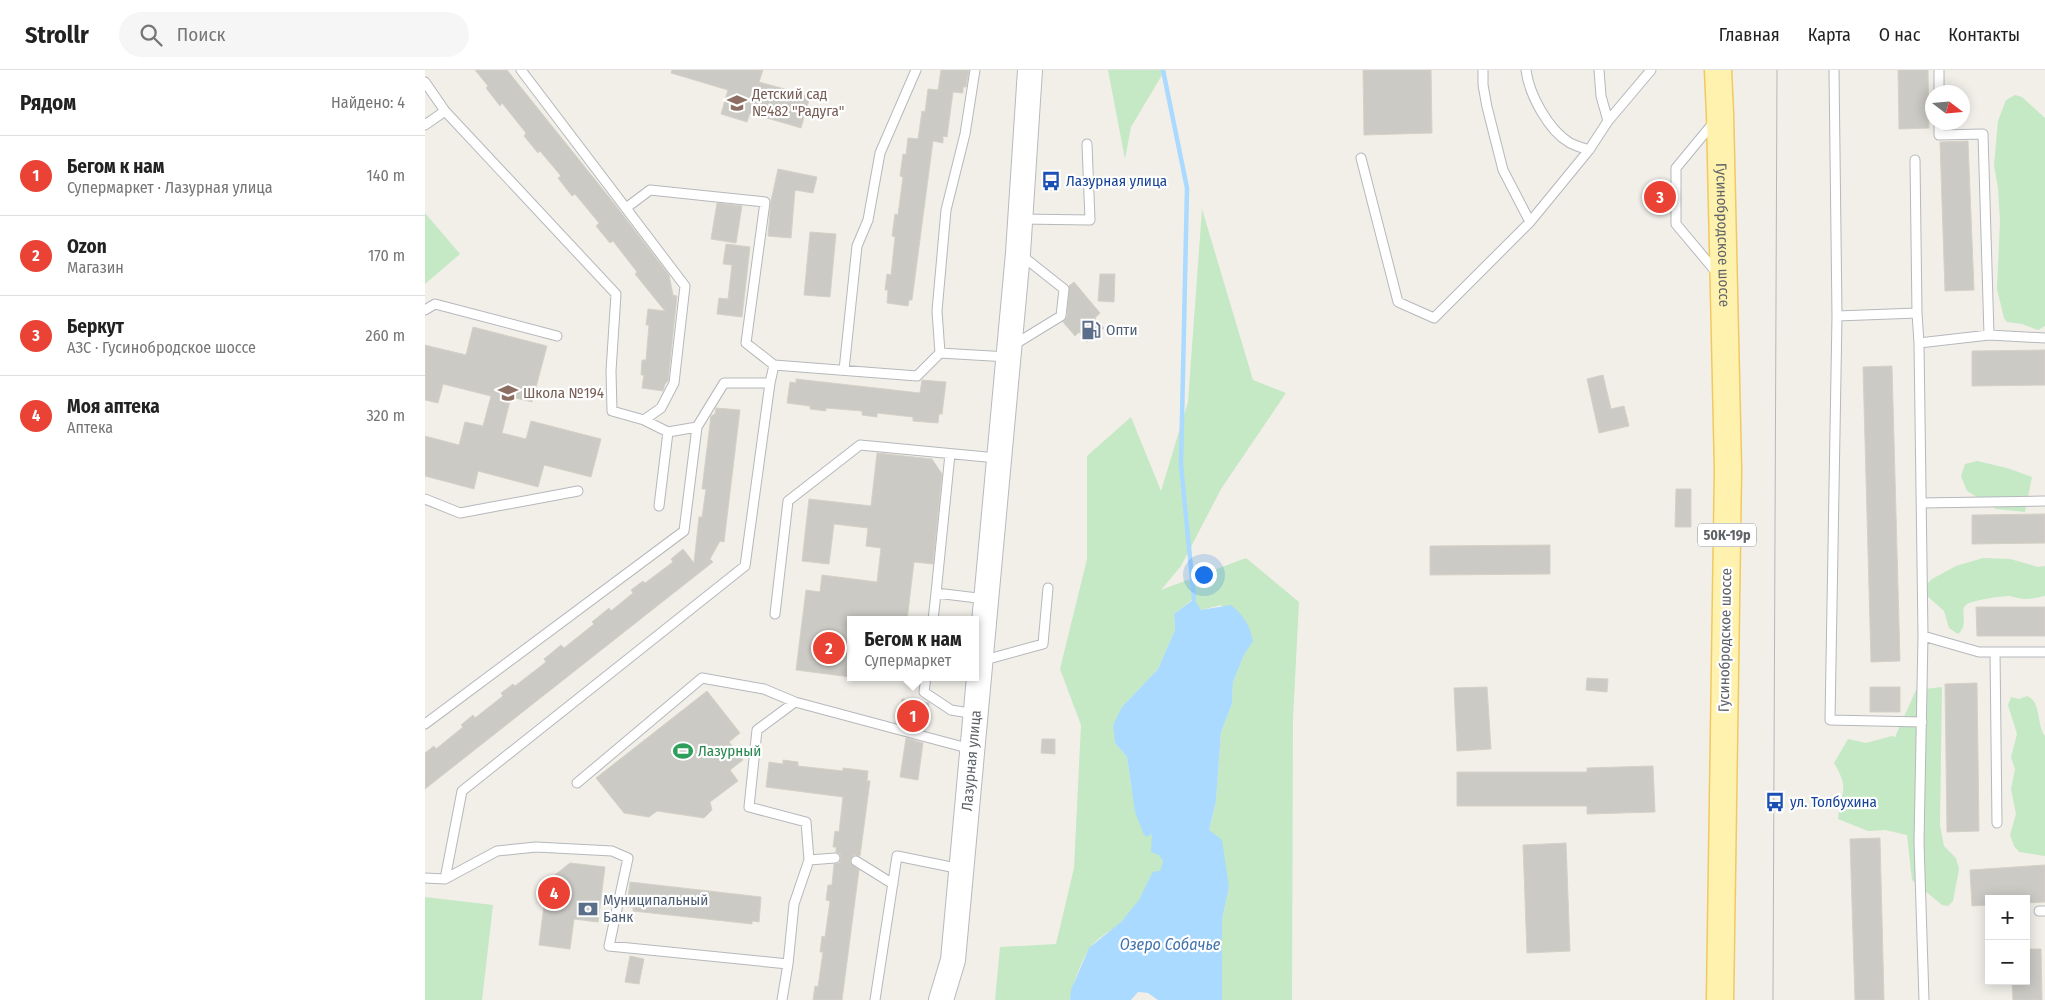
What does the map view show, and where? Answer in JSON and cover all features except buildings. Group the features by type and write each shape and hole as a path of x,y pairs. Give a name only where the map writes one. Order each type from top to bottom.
{"main road":[{"name":"Гусинобродское шоссе","path":"1718,70 1728,470 1720,1000"}],"street":[{"name":"Лазурная улица","path":"941,1000 953,960 1018,253 1030,70"}],"lane":[{"path":"521,70 685,286 674,383 661,408 644,420"},
{"path":"844,370 857,246 868,220 880,153 916,70"},
{"path":"940,353 937,311 946,210 965,134 975,70"},
{"path":"1483,70 1483,85 1487,107 1503,170 1530,222"},
{"path":"1527,70 1527,81 1541,111 1557,132 1571,143 1589,150"},
{"path":"1599,70 1601,96 1608,121"},
{"path":"1361,158 1398,302 1434,318 1530,222 1589,150 1608,121 1651,70"},
{"path":"1834,70 1837,316 1830,720 1921,722"},
{"path":"1939,70 1939,85"},
{"path":"425,82 445,110 616,294 611,371 612,411 644,420 668,432 697,427"},
{"path":"425,125 445,110"},
{"path":"1720,114 1676,168 1676,224 1724,282"},
{"path":"1939,130 1939,135 1983,134 1989,335"},
{"path":"1020,219 1091,220 1087,144"},
{"path":"1915,160 1923,636 1919,842 1924,1000"},
{"path":"626,208 650,190 765,202 746,343 774,365 917,376 940,353 1009,352 1061,316 1064,289 1018,253"},
{"path":"425,310 435,304 557,336"},
{"path":"1837,316 1917,313"},
{"path":"1919,343 1989,335 2045,338"},
{"path":"445,879 462,791 745,566 774,365"},
{"path":"425,724 684,531 697,427 724,383 770,383"},
{"path":"659,506 668,432"},
{"path":"775,614 788,501 860,445 1000,458"},
{"path":"933,616 950,454"},
{"path":"425,499 459,513 578,491"},
{"path":"1921,503 2045,501"},
{"path":"981,661 1043,644 1048,588"},
{"path":"936,593 987,599"},
{"path":"1923,636 1979,652 2045,652"},
{"path":"1995,652 1997,823"},
{"path":"577,783 702,678 764,689 795,702 973,749"},
{"path":"925,681 924,692 951,710 976,714"},
{"path":"782,1000 794,904 809,860 806,822 749,807 757,730 795,702"},
{"path":"425,878 445,879 497,851 536,847 612,851 628,858 609,946 788,964"},
{"path":"875,1000 897,856 961,870"},
{"path":"809,860 835,858"},
{"path":"856,860 893,884"}],"green space":[{"path":"1108,70 1165,70 1131,127 1125,159"},
{"path":"2015,95 2022,97 2045,118 2045,326 2038,330 2022,324 2007,322 2004,318 1997,289 2000,221 1998,188 1994,165 1998,121 2006,100"},
{"path":"1202,209 1253,380 1286,393 1221,489 1181,566 1161,590 1246,558 1299,602 1293,718 1292,1000 1222,1000 1222,920 1229,887 1209,830 1216,801 1221,732 1232,704 1233,682 1252,641 1221,605 1201,610 1193,599 1174,614 1175,630 1158,669 1122,707 1115,743 1127,757 1131,785 1144,835 1152,834 1163,861 1160,872 1149,878 1142,896 1126,917 1089,949 1077,974 1070,1000 995,1000 1000,947 1056,944 1074,868 1081,725 1060,669 1087,559 1087,456 1131,417 1161,491 1188,402"},
{"path":"425,213 460,254 425,284"},
{"path":"1977,461 2007,468 2032,477 2025,512 1996,509 1967,491 1961,476 1965,464"},
{"path":"1983,558 2010,559 2038,567 2045,566 2045,596 2026,599 2010,596 2000,597 1979,600 1968,604 1964,609 1963,627 1958,634 1949,628 1944,611 1924,593 1924,587 1932,579 1956,566"},
{"path":"1942,687 1940,825 1944,846 1956,858 1959,869 1953,901 1948,906 1942,905 1912,880 1907,835 1885,830 1868,831 1838,819 1843,785 1834,763 1848,739 1866,743 1892,736 1895,737 1916,690"},
{"path":"2027,696 2035,703 2045,736 2045,856 2019,852 2014,846 2010,835 2016,814 2011,789 2015,769 2011,757 2017,734 2008,705 2011,697 2019,699"},
{"path":"425,897 493,905 482,1000 425,1000"}],"water":[{"name":"Озеро Собачье","path":"1194,599 1201,610 1231,605 1245,621 1253,641 1244,655 1233,682 1232,704 1221,732 1216,801 1209,830 1222,840 1229,887 1222,920 1222,1000 1158,1000 1148,993 1138,992 1131,1000 1070,1000 1071,990 1089,948 1122,921 1139,900 1152,873 1160,871 1163,861 1159,855 1151,852 1152,834 1146,837 1144,835 1135,812 1127,757 1115,743 1113,725 1122,707 1158,669 1175,630 1174,614"}],"waterway":[{"path":"1163,70 1187,188 1181,465 1194,599"}],"tram line":[{"path":"1773,1000 1777,70"}],"place":[{"name":"Детский сад №482 \"Радуга\"","path":"737,103"},
{"name":"Лазурная улица","path":"1051,181"},
{"name":"Беркут","path":"1660,197"},
{"name":"Опти","path":"1091,330"},
{"name":"Школа №194","path":"508,393"},
{"name":"Ozon","path":"829,648"},
{"name":"Бегом к нам","path":"913,716"},
{"name":"Лазурный","path":"683,751"},
{"name":"ул. Толбухина","path":"1775,802"},
{"name":"Моя аптека","path":"554,893"},
{"name":"Муниципальный Банк","path":"588,909"}]}
